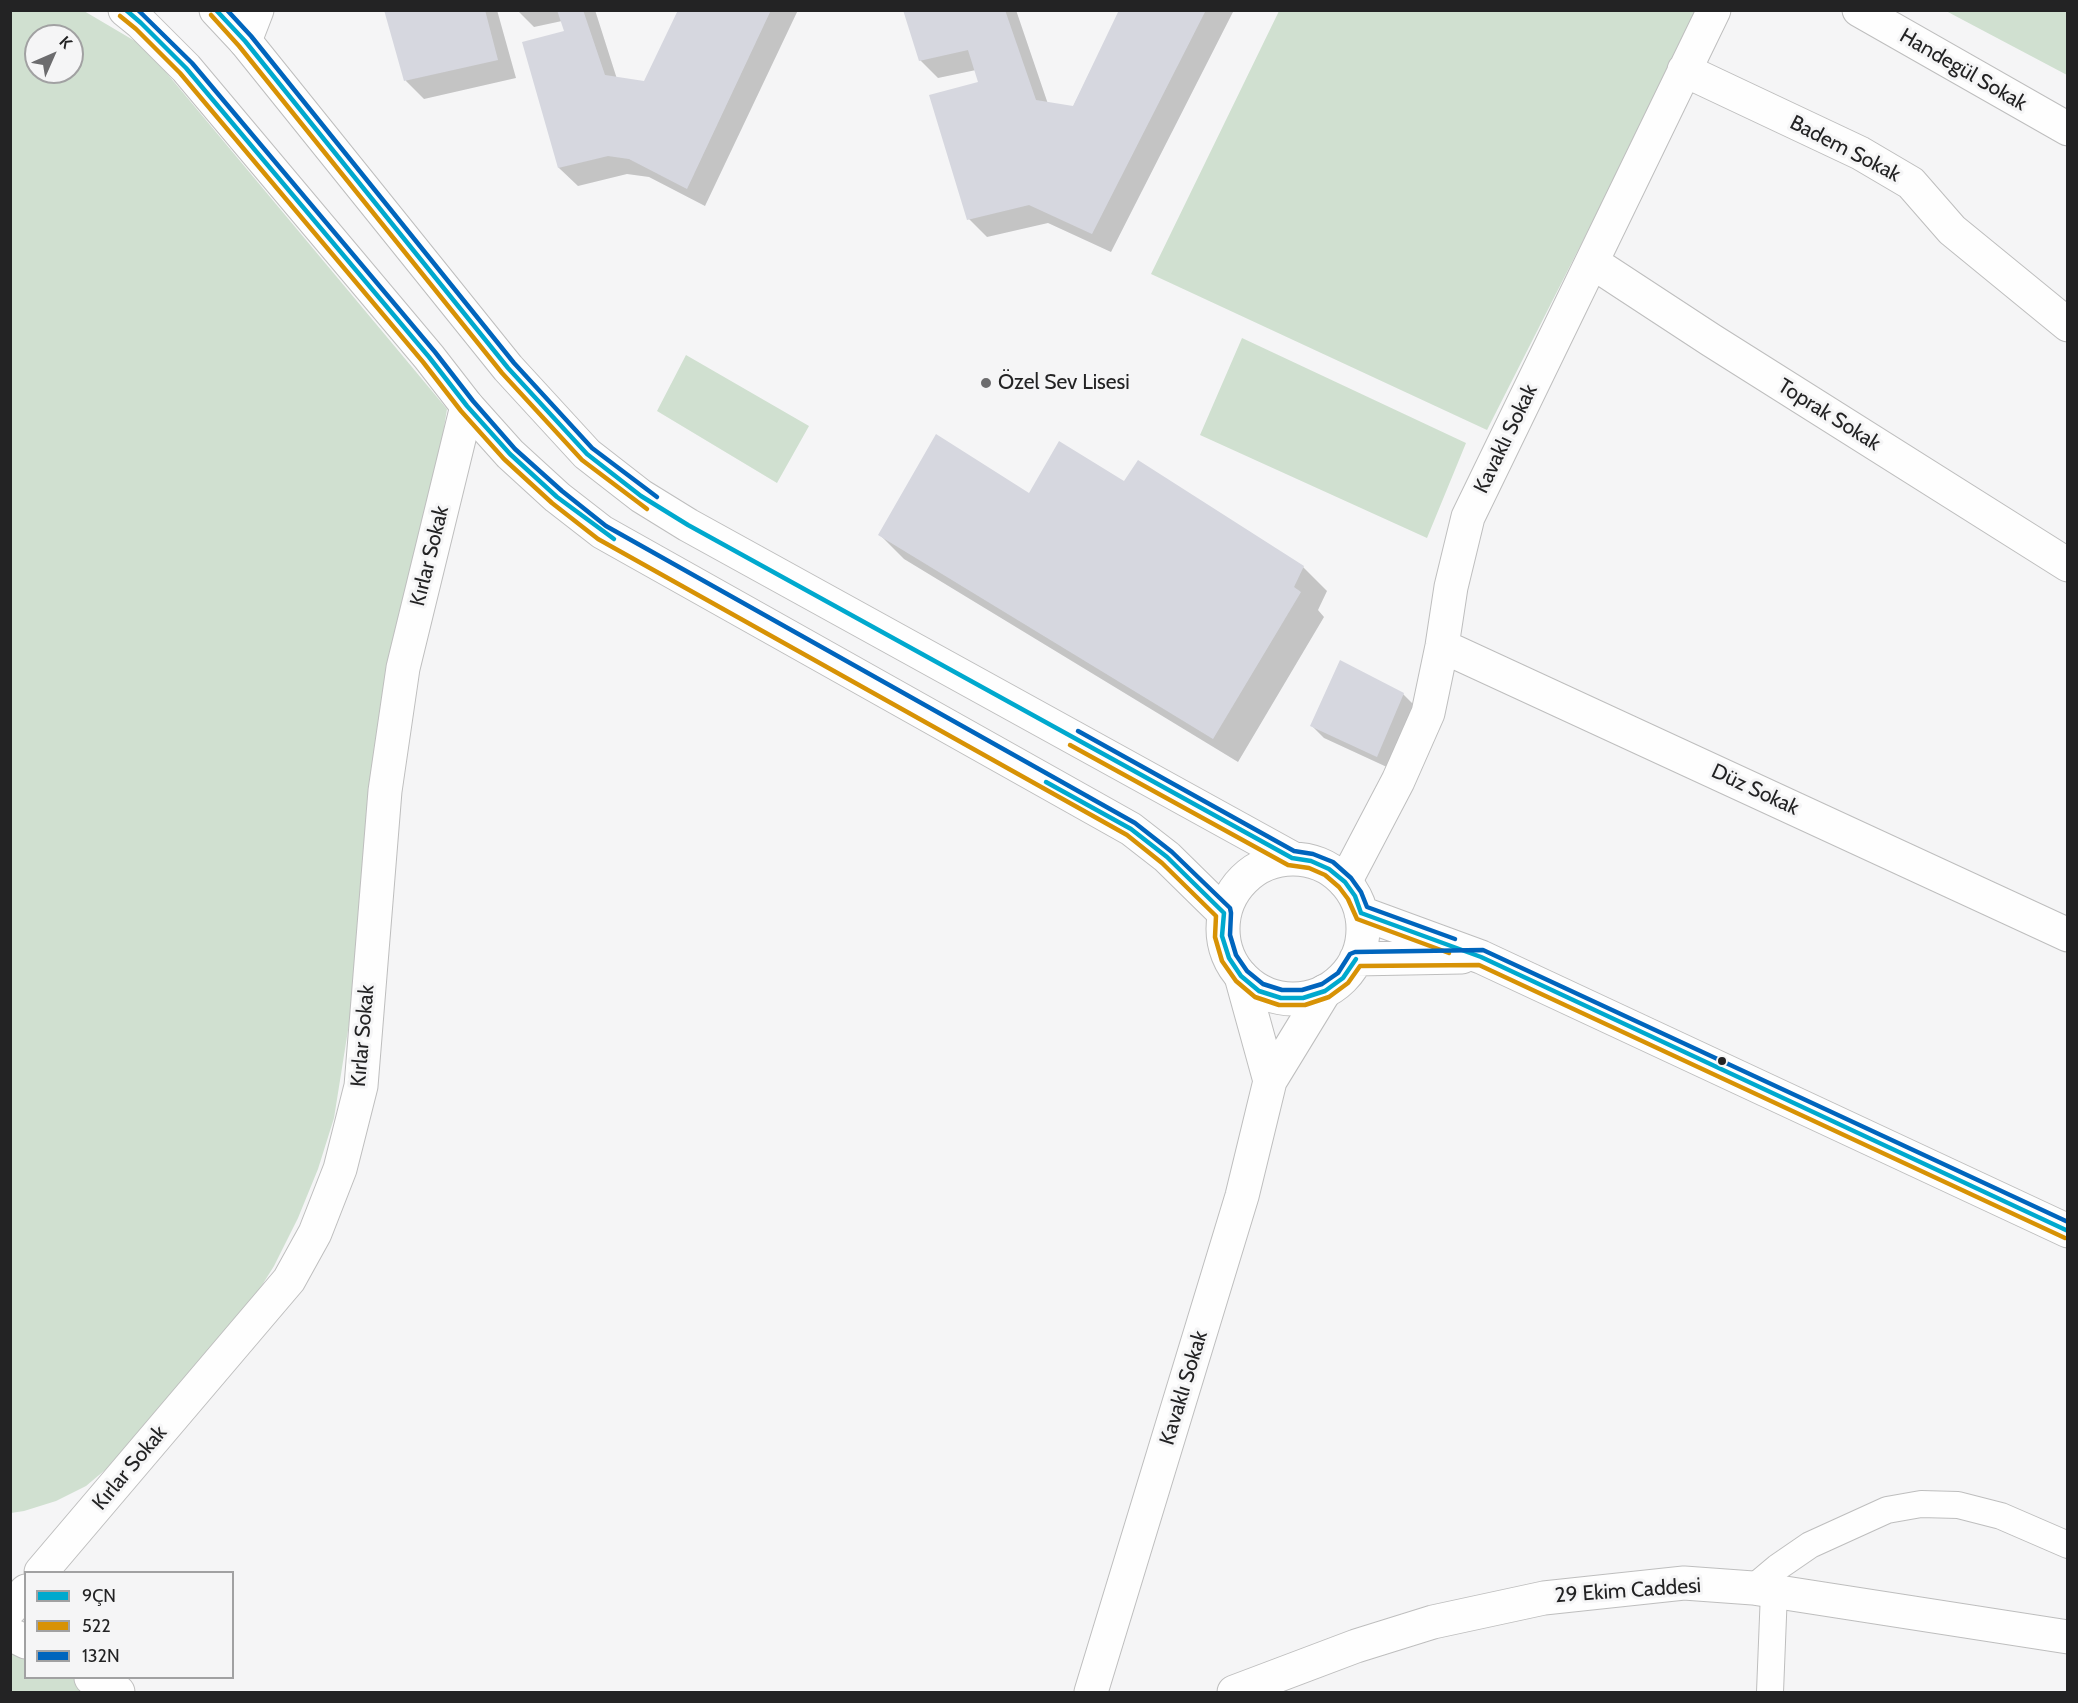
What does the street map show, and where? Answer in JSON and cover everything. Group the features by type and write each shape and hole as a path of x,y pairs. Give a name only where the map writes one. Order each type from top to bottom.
{"street":[{"path":"125,10 186,68 429,357 467,406 510,454 556,497 602,532 1131,830 1167,857 1224,913"},
{"path":"216,10 245,41 508,368 587,454 632,489 688,525 1292,858"},
{"path":"245,41 257,10"},
{"name":"Kavaklı Sokak","path":"1345,882 1398,782 1428,713 1442,646 1450,587 1468,517 1714,10"},
{"name":"Handegül Sokak","path":"1859,10 2067,129"},
{"name":"Badem Sokak","path":"1684,70 1860,153 1911,183 1952,230 2067,325"},
{"name":"Toprak Sokak","path":"1592,262 2067,565"},
{"name":"Kırlar Sokak","path":"42,1571 289,1280 315,1233 340,1169 361,1086 385,791 403,668 467,406"},
{"name":"Düz Sokak","path":"1442,646 2067,934"},
{"path":"1292,858 1311,861 1329,869 1345,882 1355,896 1361,913 1362,936 1356,959 1343,978 1325,991 1303,998 1281,998 1259,991 1241,976 1228,958 1222,936 1224,913 1233,891 1248,874 1269,862 1292,858"},
{"path":"1361,913 1481,957 2067,1231"},
{"path":"1356,959 1481,957"},
{"path":"1241,976 1269,1082"},
{"path":"1269,1082 1325,991"},
{"name":"Kavaklı Sokak","path":"1091,1692 1242,1196 1269,1082"},
{"name":"29 Ekim Caddesi","path":"1234,1692 1356,1646 1432,1622 1544,1598 1684,1583 1763,1590 2067,1637"},
{"path":"10,1609 24,1593"},
{"path":"10,1634 24,1641"},
{"path":"95,1679 118,1692"}],"lane":[{"path":"1770,1692 1763,1590 1778,1567 1810,1545 1887,1510 1921,1504 1958,1505 2001,1516 2067,1545"}],"green space":[{"path":"10,11 84,11 145,47 447,409 334,1118 318,1169 298,1218 274,1266 244,1314 111,1465 86,1486 56,1501 11,1513"},
{"path":"1279,11 1699,11 1487,430 1151,274"},
{"path":"1946,11 2067,11 2067,75"},
{"path":"1242,338 1466,443 1427,538 1200,435"},
{"path":"686,355 809,426 777,483 657,411"},
{"path":"10,1625 24,1632 24,1679 107,1679 132,1692 11,1692"}],"building":[{"path":"384,10 485,10 498,60 404,81"},
{"path":"557,10 583,10 605,75 644,81 678,10 771,10 687,189 629,159 608,156 558,168 522,42 564,31"},
{"path":"903,10 1005,10 1036,100 1073,106 1119,10 1206,10 1092,234 1029,205 967,220 929,95 978,82 968,50 919,61"},
{"path":"936,434 1029,493 1059,441 1124,481 1138,460 1304,566 1294,587 1301,592 1213,739 878,535"},
{"path":"1340,660 1404,693 1377,757 1310,726"}],"transit line":[{"name":"9ÇN","path":"126,10 186,68 429,357 467,406 510,454 557,497 614,539"},
{"name":"132N","path":"138,10 192,63 515,449 562,491 606,526 1135,823 1172,852 1230,908 1230,935 1236,955 1247,971 1263,984 1282,990 1302,990 1322,984 1338,973 1350,954 1355,952 1483,950 2068,1222"},
{"name":"9ÇN","path":"216,10 245,41 508,368 587,454 641,496 688,525 1292,858 1311,861 1329,869 1345,882 1355,896 1361,913"},
{"name":"132N","path":"227,10 251,36 514,363 592,448 657,497"},
{"name":"522","path":"211,15 239,46 502,373 582,460 647,509"},
{"name":"522","path":"120,16 180,73 423,362 461,411 504,459 552,503 598,539 1127,835 1162,863 1216,916 1215,937 1222,961 1236,981 1255,997 1279,1005 1305,1005 1329,997 1348,983 1360,966 1479,965 2065,1238"},
{"name":"132N","path":"1078,731 1294,851 1313,854 1333,862 1351,878 1361,892 1367,907 1455,939"},
{"name":"522","path":"1070,745 1288,865 1309,868 1325,875 1339,887 1348,899 1357,919 1449,953"},
{"name":"9ÇN","path":"1046,782 1131,829 1167,857 1224,913"},
{"name":"9ÇN","path":"1224,913 1222,936 1229,958 1241,976 1259,991 1281,998 1303,998 1325,991 1343,978 1356,959"},
{"name":"9ÇN","path":"1361,913 1481,957 2068,1231"}],"place":[{"name":"Özel Sev Lisesi","path":"986,383"}]}
